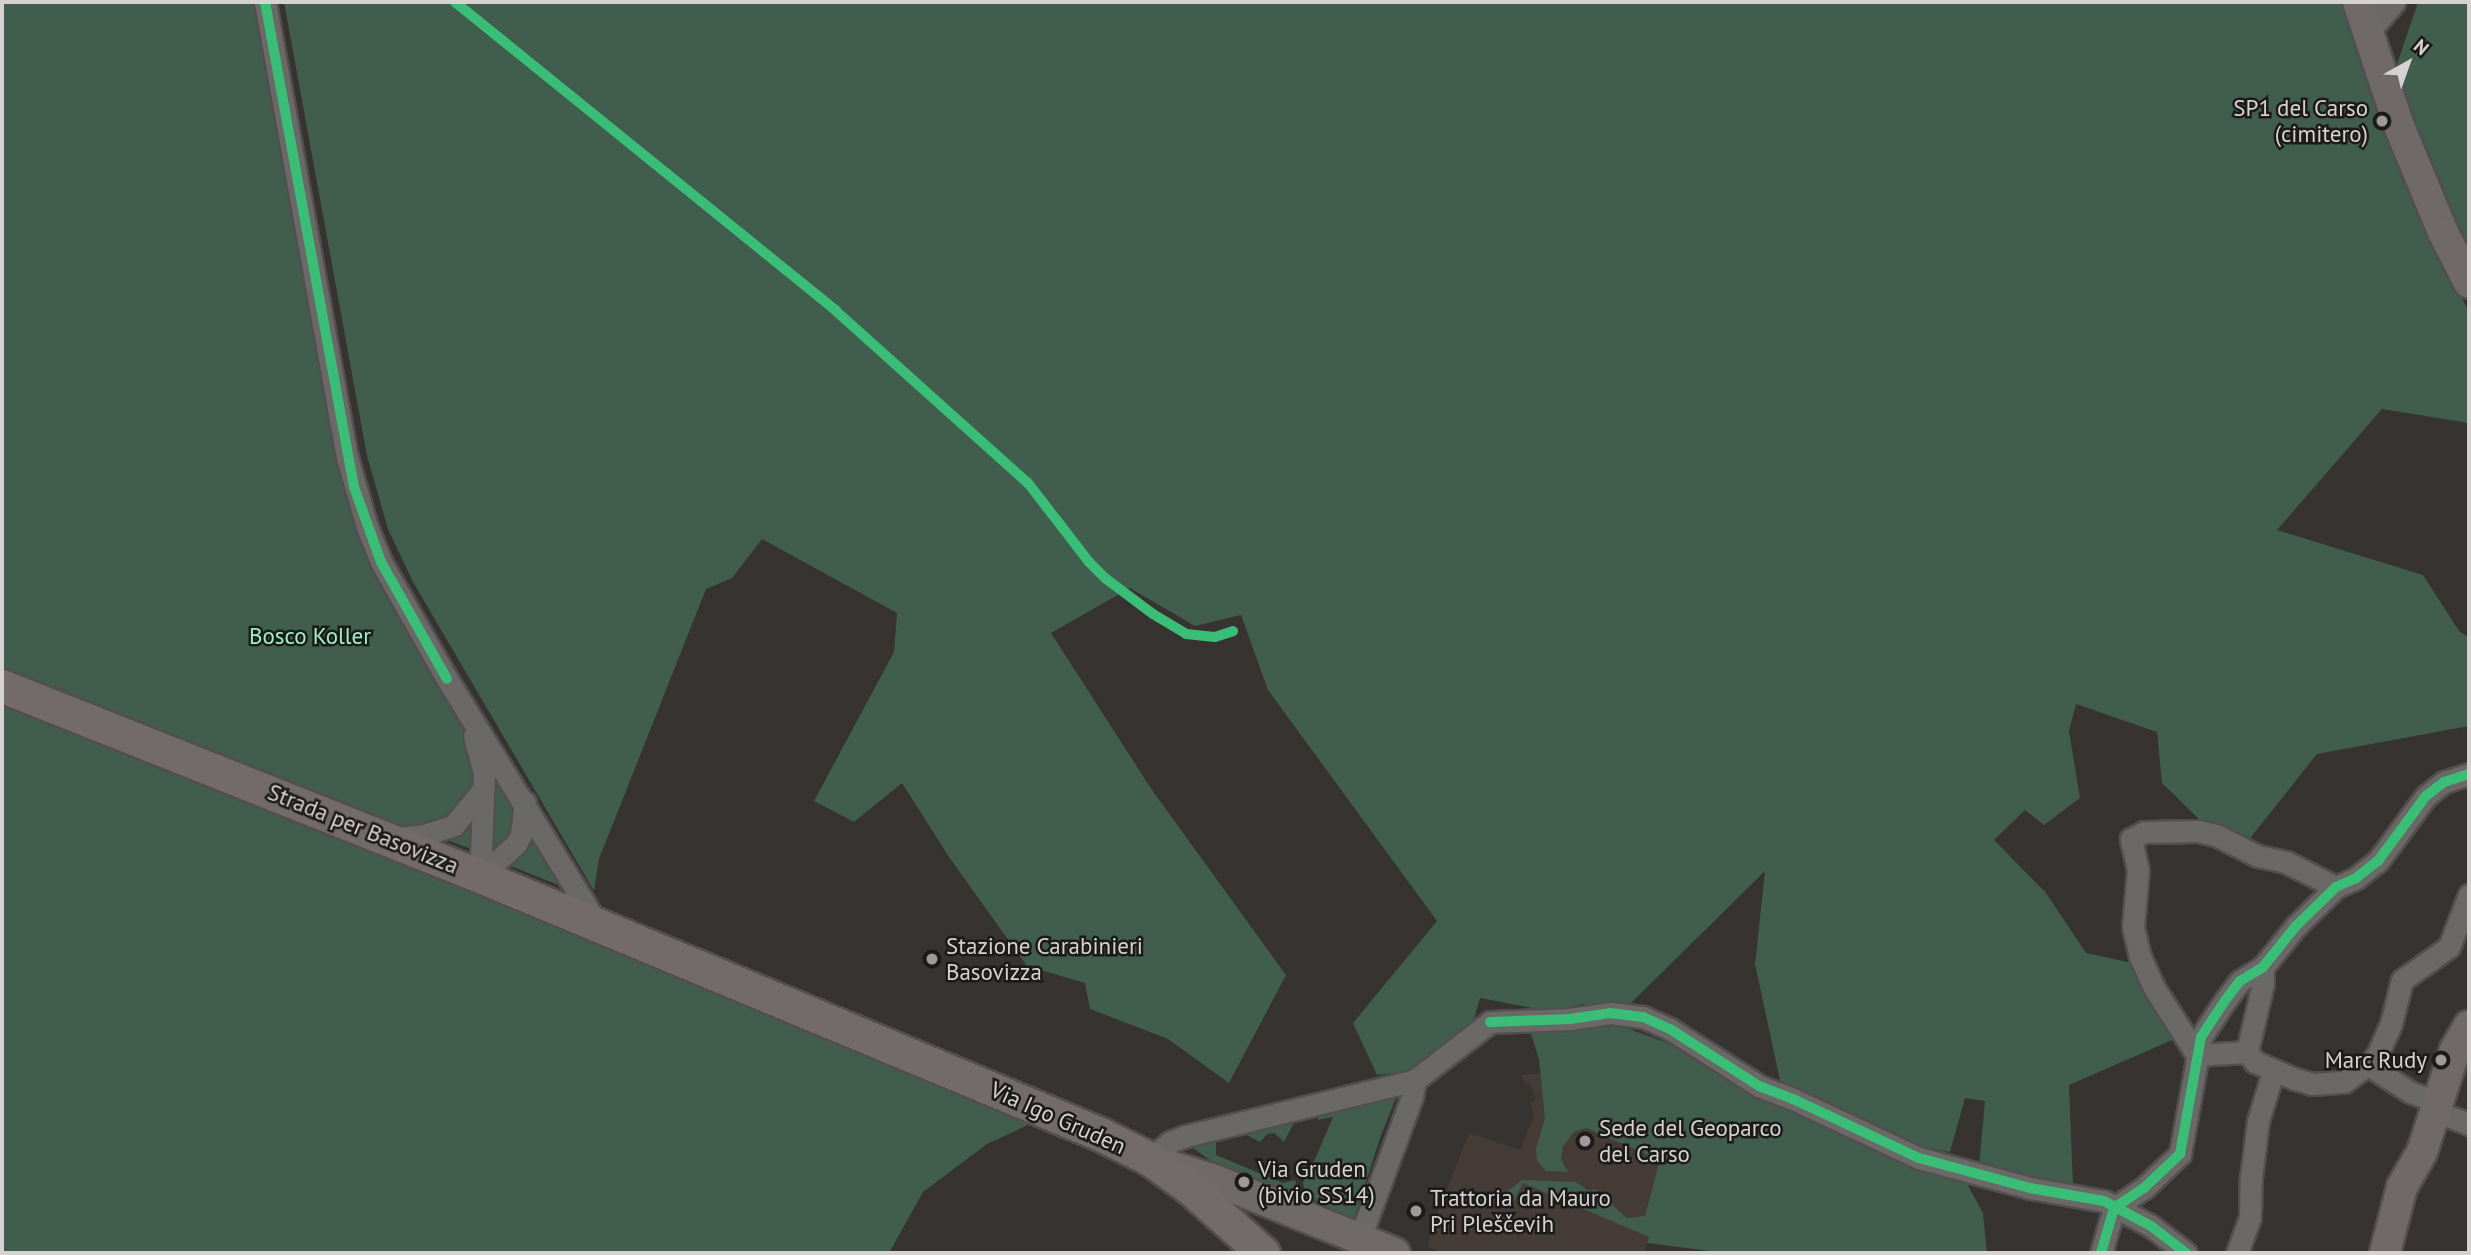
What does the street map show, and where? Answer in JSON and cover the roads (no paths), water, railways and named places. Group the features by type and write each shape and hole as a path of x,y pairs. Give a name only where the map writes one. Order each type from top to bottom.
{"main road":[{"path":"2358,2 2399,126 2443,232 2469,283"},
{"name":"Strada per Basovizza","path":"2,686 389,839 723,977"},
{"name":"Via Igo Gruden","path":"723,977 1100,1133 1150,1159 1212,1179 1395,1253"},
{"path":"2389,1252 2402,1187 2423,1152 2455,1050 2469,1026"},
{"path":"1150,1159 1190,1188 1261,1253"}],"street":[{"path":"265,2 354,487 380,562 447,679 525,802 597,924"},
{"path":"2367,31 2392,2"},
{"path":"447,679 481,752 484,774 481,792 480,876"},
{"path":"2101,1253 2114,1208 2144,1188 2180,1154 2201,1037 2240,981 2263,967 2296,926 2336,887 2356,878 2378,861 2426,796 2444,782 2469,774"},
{"path":"389,839 443,831 463,817 481,792"},
{"path":"480,876 516,844 522,834 525,802"},
{"path":"2197,1055 2154,988 2140,957 2133,927 2138,870 2131,839 2144,832 2198,831 2216,835 2258,856 2286,862 2336,887"},
{"path":"2247,1052 2255,1062 2273,1072 2312,1084 2330,1085 2344,1082 2368,1065 2378,1053 2390,1024 2402,980 2449,947 2469,895"},
{"path":"2247,1052 2263,983 2263,967"},
{"path":"1150,1159 1170,1142 1186,1136 1415,1080 1490,1022 1570,1019 1610,1013 1643,1017 1670,1029 1759,1086 1919,1158 2029,1188 2104,1201 2151,1226 2186,1253"},
{"path":"2197,1055 2247,1052"},
{"path":"2368,1065 2410,1092 2469,1124"},
{"path":"2237,1253 2250,1217 2251,1178 2258,1121 2273,1072"},
{"path":"1360,1238 1412,1097 1415,1080"}],"place":[{"name":"SP1 del Carso (cimitero)","path":"2382,121"},
{"name":"Stazione Carabinieri Basovizza","path":"932,959"},
{"name":"Marc Rudy","path":"2441,1060"},
{"name":"Sede del Geoparco del Carso","path":"1585,1141"},
{"name":"Via Gruden (bivio SS14)","path":"1244,1182"},
{"name":"Trattoria da Mauro Pri Pleščevih","path":"1416,1211"}],"park label":[{"name":"Bosco Koller","path":"310,636"}]}
